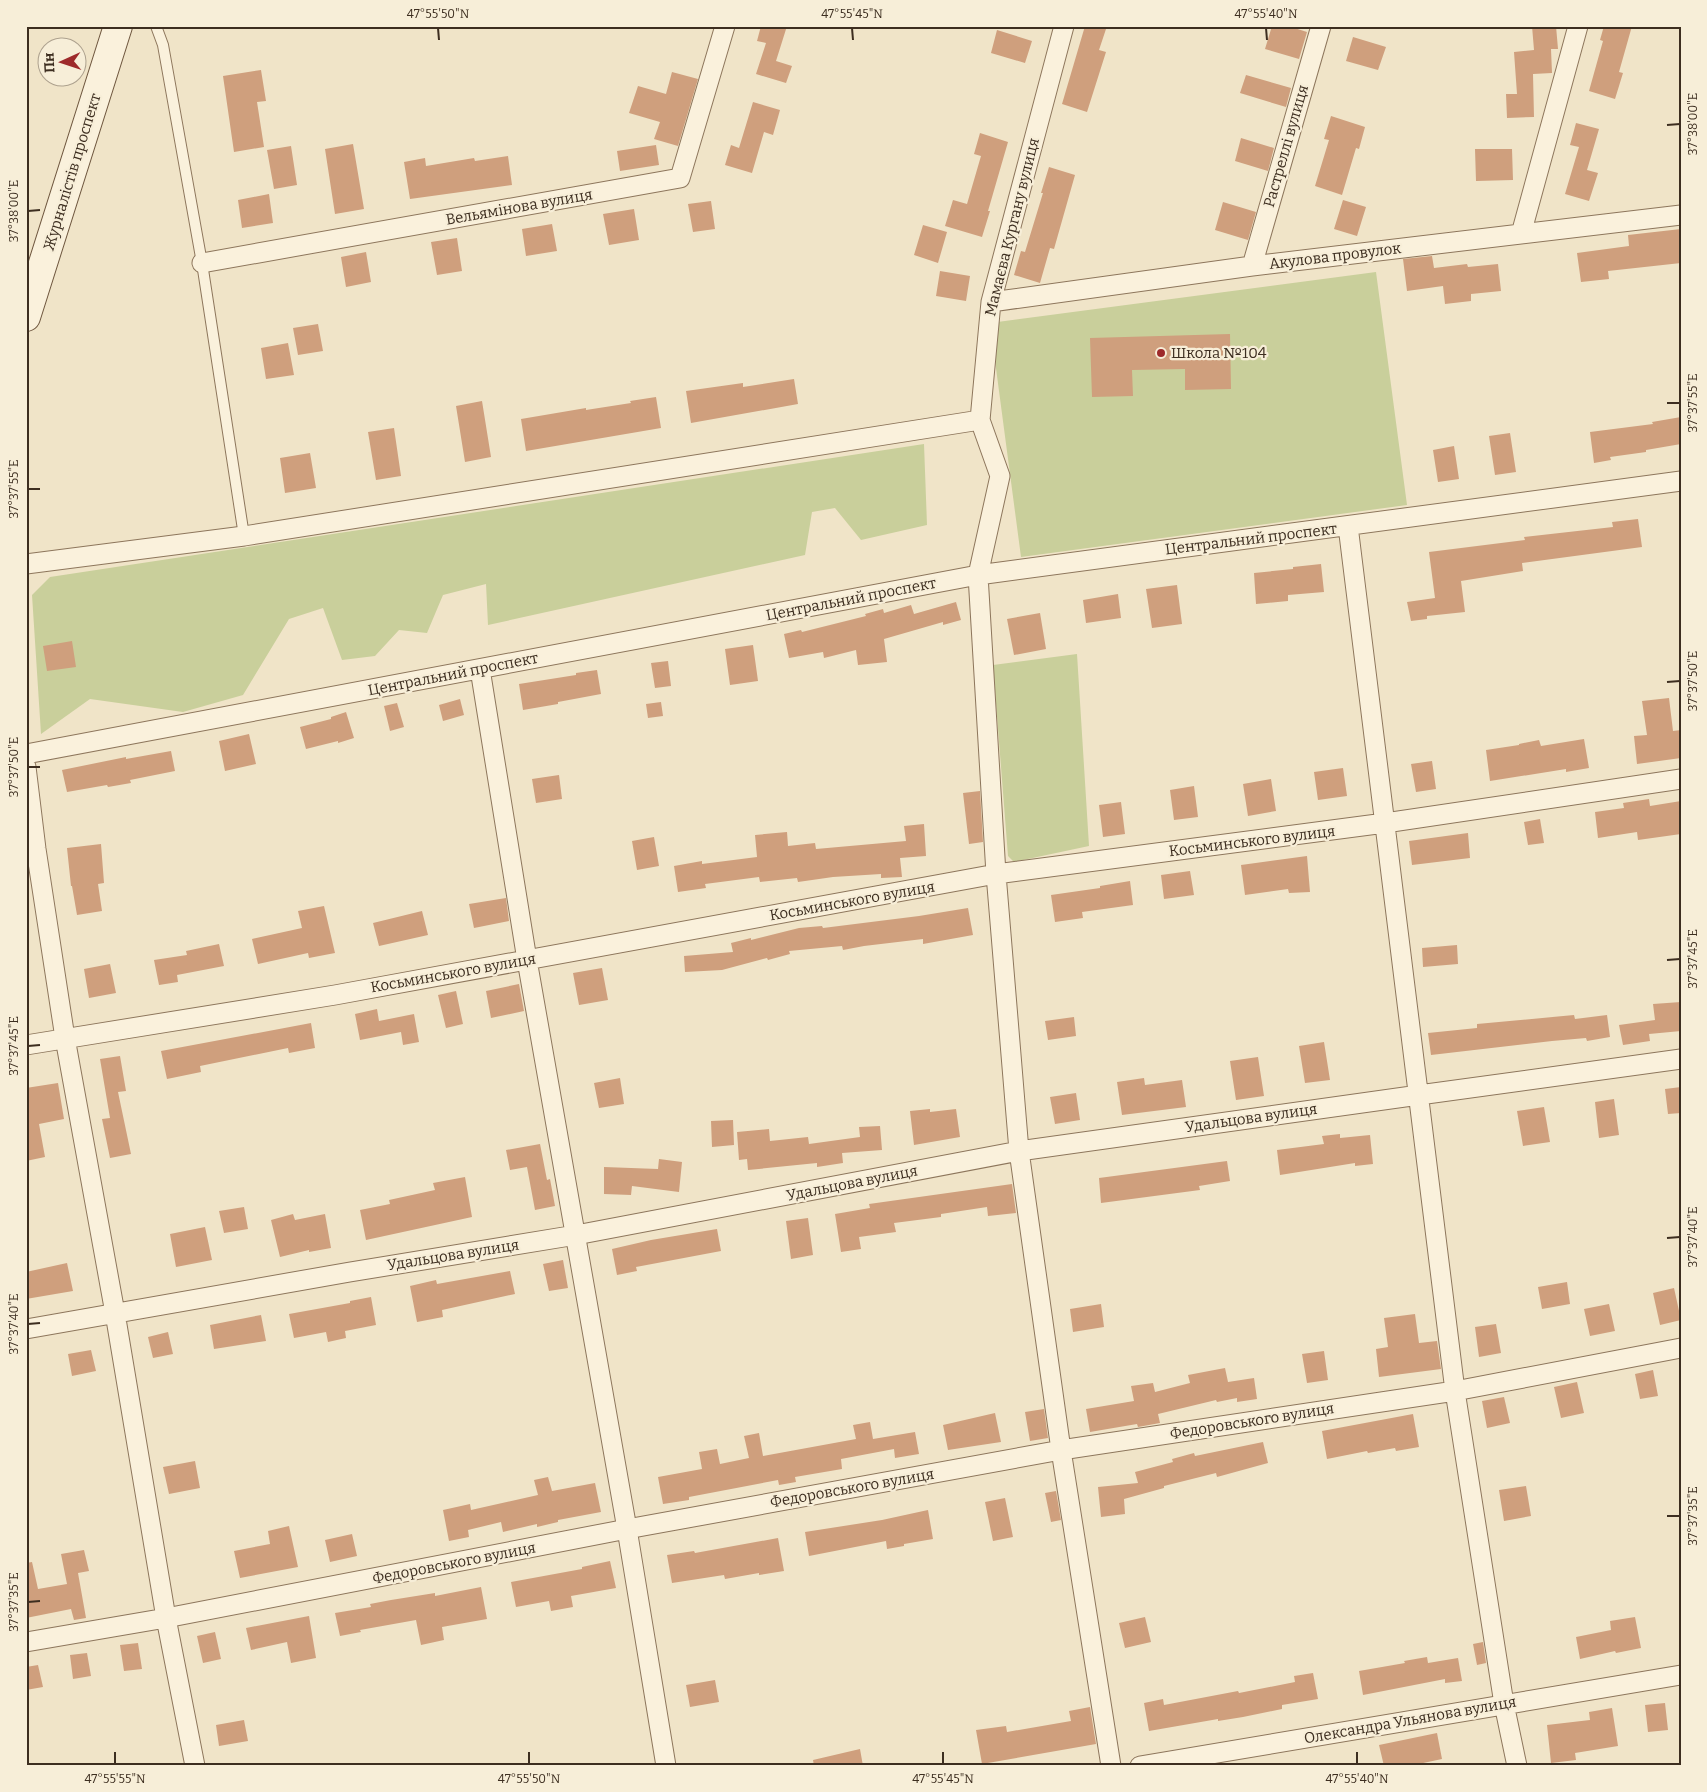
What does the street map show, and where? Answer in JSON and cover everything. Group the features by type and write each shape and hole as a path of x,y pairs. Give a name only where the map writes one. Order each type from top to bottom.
{"main road":[{"name":"Журналістів проспект","path":"26,317 118,26"}],"street":[{"name":"Вельямінова вулиця","path":"202,263 680,178 725,26"},
{"name":"Мамаєва Кургану вулиця","path":"1064,26 991,302 980,420 1000,476 978,575 996,874 1019,1151 1061,1450 1111,1766"},
{"name":"Растреллі вулиця","path":"1252,266 1321,26"},
{"path":"1521,234 1578,26"},
{"name":"Акулова провулок","path":"991,302 1252,266 1681,215"},
{"path":"26,564 244,536 980,420"},
{"name":"Центральний проспект","path":"26,754 978,575 1681,481"},
{"path":"1348,526 1455,1391 1504,1704 1517,1766"},
{"path":"480,669 527,960 627,1529 666,1766"},
{"path":"26,767 36,849 65,1038 115,1314 166,1618 195,1766"},
{"name":"Косьминського вулиця","path":"26,1045 345,993 996,874 1385,824 1681,779"},
{"name":"Удальцова вулиця","path":"26,1329 350,1272 576,1236 1019,1151 1419,1094 1681,1060"},
{"name":"Федоровського вулиця","path":"26,1642 166,1618 627,1529 1061,1450 1455,1391 1681,1348"},
{"name":"Олександра Ульянова вулиця","path":"1140,1766 1681,1675"}],"lane":[{"path":"156,26 163,45 202,263 244,536"}],"green space":[{"path":"1376,272 1407,505 1021,557 990,323"},
{"path":"924,444 927,525 861,540 835,508 812,512 805,555 488,625 486,584 443,595 427,633 399,630 375,656 342,660 323,608 289,619 243,695 183,712 90,699 41,734 32,595 50,577"},
{"path":"1077,654 1089,846 1014,862 1008,856 993,665"}],"building":[{"path":"761,26 787,26 776,61 792,66 786,83 756,74 766,43 757,41"},
{"path":"1085,26 1107,26 1099,50 1106,52 1087,112 1062,104"},
{"path":"1272,26 1288,26 1307,32 1299,59 1265,49"},
{"path":"1532,26 1556,26 1558,49 1551,49 1552,73 1533,74 1534,117 1507,118 1506,94 1517,94 1514,52 1534,50"},
{"path":"1604,26 1632,26 1619,72 1623,73 1615,99 1589,91 1603,41 1600,40"},
{"path":"997,30 1032,41 1025,63 991,53"},
{"path":"1353,37 1386,47 1378,70 1346,61"},
{"path":"261,70 266,101 257,102 264,147 234,152 223,76"},
{"path":"672,72 698,79 678,146 654,139 660,122 629,113 638,86 666,94"},
{"path":"1246,75 1291,88 1286,107 1240,93"},
{"path":"753,102 780,110 773,135 764,132 752,173 725,165 731,145 739,148"},
{"path":"1331,116 1365,127 1359,149 1356,148 1342,195 1315,186 1329,140 1324,139"},
{"path":"1576,123 1599,129 1587,170 1598,173 1589,201 1565,194 1579,147 1570,145"},
{"path":"980,133 1008,142 982,237 945,226 953,200 967,204 981,156 974,154"},
{"path":"1241,138 1274,148 1268,171 1235,161"},
{"path":"353,144 364,209 335,214 325,149"},
{"path":"656,145 659,165 620,171 617,151"},
{"path":"291,146 297,185 274,189 267,150"},
{"path":"1475,149 1512,149 1513,180 1476,181"},
{"path":"508,156 512,185 410,199 404,162 425,158 426,166 474,158 475,161"},
{"path":"1049,167 1075,175 1054,249 1050,248 1040,283 1014,275 1021,251 1025,252"},
{"path":"269,194 273,223 242,228 238,200"},
{"path":"1343,200 1366,207 1357,236 1334,229"},
{"path":"711,201 715,229 693,232 688,204"},
{"path":"1223,202 1256,212 1248,240 1215,230"},
{"path":"634,209 639,240 609,245 603,214"},
{"path":"552,224 557,251 526,256 522,229"},
{"path":"923,225 947,232 938,263 914,255"},
{"path":"1681,229 1681,263 1608,271 1609,279 1581,282 1577,253 1629,246 1628,235"},
{"path":"457,238 462,271 437,275 431,242"},
{"path":"366,252 371,282 346,287 341,257"},
{"path":"1432,256 1434,268 1467,264 1468,267 1498,264 1501,291 1471,294 1471,301 1445,304 1443,286 1407,291 1403,259"},
{"path":"940,271 970,276 966,301 936,296"},
{"path":"318,324 323,351 298,355 293,328"},
{"name":"Школа №104","path":"1230,334 1231,389 1185,390 1185,369 1132,370 1133,396 1092,397 1090,338"},
{"path":"288,343 294,375 266,379 261,348"},
{"path":"794,379 798,404 691,423 686,391 743,383 743,387"},
{"path":"656,397 661,428 526,451 521,419 586,408 586,410 631,403 630,401"},
{"path":"482,401 491,457 465,462 456,406"},
{"path":"1681,417 1681,444 1646,450 1646,452 1610,457 1611,460 1594,463 1590,432 1653,424 1652,422"},
{"path":"394,428 401,476 376,480 368,432"},
{"path":"1510,433 1516,472 1495,475 1489,436"},
{"path":"1454,446 1459,479 1438,482 1433,450"},
{"path":"310,453 316,488 285,493 280,458"},
{"path":"1638,519 1642,547 1522,563 1523,571 1461,581 1465,612 1427,616 1427,619 1411,621 1407,602 1435,598 1429,552 1525,540 1524,537 1613,527 1612,522"},
{"path":"1321,564 1324,592 1288,595 1288,601 1256,604 1254,573"},
{"path":"1177,585 1182,624 1152,628 1146,589"},
{"path":"1118,594 1121,618 1086,623 1083,600"},
{"path":"956,602 961,620 943,625 943,622 884,639 887,662 858,665 856,650 824,658 823,652 789,658 784,634 801,630 802,632 866,616 865,614 883,609 884,613 911,605 914,614"},
{"path":"1040,613 1046,649 1014,655 1007,619"},
{"path":"72,641 76,667 47,671 43,646"},
{"path":"753,645 758,681 730,685 725,649"},
{"path":"668,661 671,686 655,688 651,663"},
{"path":"597,670 601,694 523,710 519,684"},
{"path":"1669,698 1673,731 1681,730 1681,758 1637,764 1634,736 1647,735 1642,701"},
{"path":"460,699 464,715 443,721 439,705"},
{"path":"661,702 663,716 648,718 646,704"},
{"path":"397,703 404,727 390,731 384,706"},
{"path":"346,712 354,738 306,749 300,727 331,719 331,717"},
{"path":"249,734 256,764 225,771 219,741"},
{"path":"1584,739 1589,768 1566,772 1566,769 1490,781 1486,750 1539,740 1541,746"},
{"path":"171,751 175,771 130,780 131,783 67,792 62,770 126,757 126,759"},
{"path":"1432,761 1436,789 1416,792 1411,764"},
{"path":"1343,768 1347,796 1318,800 1314,772"},
{"path":"559,775 562,799 536,803 532,779"},
{"path":"1271,779 1276,811 1248,816 1243,784"},
{"path":"1194,786 1198,817 1174,820 1170,790"},
{"path":"980,791 983,842 969,844 963,793"},
{"path":"1649,799 1650,806 1681,801 1681,834 1638,840 1637,832 1598,838 1595,812 1624,808 1623,803"},
{"path":"1121,802 1125,834 1103,837 1099,805"},
{"path":"1540,819 1544,843 1528,845 1524,822"},
{"path":"924,824 926,856 900,858 902,877 881,878 881,874 833,877 798,882 797,878 760,882 759,877 705,884 706,888 678,892 674,866 702,861 702,864 757,857 755,835 787,832 788,846 815,843 816,849 906,841 904,826"},
{"path":"1468,833 1470,858 1412,865 1409,841"},
{"path":"654,837 659,866 637,870 632,841"},
{"path":"101,844 104,883 98,884 102,911 77,915 71,886 67,848"},
{"path":"1307,856 1310,892 1289,893 1288,889 1245,895 1241,865"},
{"path":"1190,871 1194,895 1164,899 1161,875"},
{"path":"1130,881 1133,905 1082,912 1083,918 1055,922 1051,895 1100,888 1100,886"},
{"path":"506,898 509,921 474,928 469,904"},
{"path":"324,906 335,953 309,958 308,953 258,964 252,939 302,928 298,911"},
{"path":"968,908 973,935 923,944 923,939 843,950 842,946 789,951 790,954 722,970 685,972 684,956 733,952 731,943 751,938 751,940 799,928 822,926 823,928"},
{"path":"422,911 428,935 379,946 373,923"},
{"path":"219,944 224,966 177,975 178,982 159,985 154,960 187,955 186,951"},
{"path":"1457,945 1458,964 1423,967 1422,948"},
{"path":"110,964 116,993 89,998 84,969"},
{"path":"602,968 608,1000 579,1005 573,973"},
{"path":"519,984 524,1011 491,1018 486,991"},
{"path":"456,991 463,1024 446,1028 438,995"},
{"path":"1681,1002 1681,1031 1649,1034 1650,1041 1623,1045 1619,1025 1655,1020 1653,1004"},
{"path":"377,1009 379,1021 414,1014 419,1042 403,1045 401,1032 360,1040 355,1014"},
{"path":"1574,1015 1575,1019 1607,1015 1610,1037 1587,1041 1586,1038 1552,1041 1431,1055 1428,1033 1477,1028 1477,1024"},
{"path":"1074,1017 1076,1036 1048,1040 1045,1021"},
{"path":"311,1023 315,1048 289,1053 288,1048 200,1066 201,1072 167,1079 161,1051"},
{"path":"1324,1042 1330,1080 1305,1083 1299,1046"},
{"path":"120,1056 126,1091 118,1092 131,1154 110,1158 102,1119 110,1118 100,1059"},
{"path":"1258,1057 1264,1096 1236,1100 1230,1061"},
{"path":"620,1078 624,1104 599,1108 594,1083"},
{"path":"1144,1078 1145,1085 1182,1080 1186,1107 1122,1115 1117,1082"},
{"path":"58,1083 64,1119 39,1124 45,1157 26,1161 26,1088"},
{"path":"1681,1087 1681,1113 1668,1114 1665,1089"},
{"path":"1076,1093 1080,1120 1055,1124 1050,1097"},
{"path":"1614,1099 1619,1135 1599,1138 1595,1102"},
{"path":"1544,1107 1550,1142 1523,1146 1517,1111"},
{"path":"930,1109 930,1112 956,1109 960,1137 914,1145 910,1111"},
{"path":"733,1120 734,1145 712,1147 711,1121"},
{"path":"880,1126 882,1150 842,1153 843,1163 817,1167 817,1163 748,1170 747,1159 739,1160 737,1132 769,1129 770,1141 808,1137 809,1144 860,1137 859,1127"},
{"path":"1340,1134 1340,1138 1370,1135 1373,1164 1355,1166 1355,1163 1280,1175 1277,1150 1324,1144 1322,1136"},
{"path":"540,1144 547,1180 550,1179 555,1206 535,1210 527,1167 510,1170 506,1150"},
{"path":"659,1159 682,1162 679,1192 632,1186 631,1195 604,1194 604,1167 658,1169"},
{"path":"1227,1161 1230,1181 1199,1186 1200,1190 1101,1203 1099,1178"},
{"path":"465,1177 472,1217 366,1240 360,1210 390,1204 389,1200 435,1190 433,1183"},
{"path":"1012,1184 1016,1213 988,1216 987,1207 941,1214 941,1217 894,1223 896,1232 859,1237 861,1249 841,1252 835,1214 870,1208 869,1204"},
{"path":"244,1207 248,1229 224,1233 219,1211"},
{"path":"293,1214 295,1220 325,1214 331,1248 309,1252 309,1250 280,1257 271,1220"},
{"path":"808,1218 813,1255 791,1259 786,1221"},
{"path":"205,1227 212,1260 176,1267 170,1234"},
{"path":"717,1229 721,1251 636,1267 637,1271 617,1275 612,1249 651,1240"},
{"path":"563,1260 568,1288 549,1291 543,1264"},
{"path":"67,1263 73,1291 26,1299 26,1272"},
{"path":"510,1271 515,1294 442,1310 443,1317 417,1322 410,1286 436,1280 437,1284"},
{"path":"1567,1282 1570,1304 1542,1309 1538,1287"},
{"path":"1674,1288 1681,1320 1660,1325 1653,1293"},
{"path":"371,1297 376,1325 345,1331 346,1338 328,1342 326,1332 294,1338 289,1314 350,1303 350,1301"},
{"path":"1101,1304 1104,1327 1073,1332 1070,1309"},
{"path":"1609,1304 1615,1331 1590,1336 1584,1309"},
{"path":"1415,1314 1419,1343 1437,1341 1441,1369 1379,1377 1376,1349 1388,1347 1384,1318"},
{"path":"261,1315 266,1341 214,1349 210,1325"},
{"path":"1496,1324 1501,1353 1479,1357 1475,1327"},
{"path":"168,1332 173,1354 153,1358 148,1337"},
{"path":"91,1350 96,1371 72,1376 68,1354"},
{"path":"1324,1351 1328,1380 1307,1383 1302,1354"},
{"path":"1225,1368 1228,1382 1254,1378 1257,1399 1237,1402 1237,1398 1217,1402 1216,1400 1158,1414 1160,1423 1138,1427 1137,1424 1090,1432 1086,1409 1134,1401 1131,1386 1153,1383 1155,1392 1190,1383 1188,1375"},
{"path":"1653,1370 1658,1396 1640,1399 1635,1374"},
{"path":"1577,1382 1584,1413 1561,1418 1554,1387"},
{"path":"1504,1397 1510,1423 1487,1428 1482,1401"},
{"path":"1044,1409 1048,1438 1030,1441 1025,1412"},
{"path":"995,1413 1001,1442 948,1450 943,1425"},
{"path":"1413,1414 1419,1447 1396,1451 1395,1448 1368,1453 1367,1451 1327,1459 1322,1431"},
{"path":"870,1422 873,1439 915,1432 919,1454 895,1458 894,1449 841,1459 842,1469 795,1477 796,1482 779,1485 778,1480 689,1497 689,1500 663,1504 658,1477 702,1469 699,1452 717,1449 720,1464 749,1458 744,1436 759,1433 763,1456 856,1439 853,1425"},
{"path":"1263,1442 1268,1463 1217,1477 1216,1473 1164,1486 1164,1488 1124,1499 1125,1514 1101,1517 1098,1487 1138,1483 1135,1472 1173,1462 1172,1459 1194,1453 1195,1456"},
{"path":"195,1461 200,1488 169,1494 163,1467"},
{"path":"548,1477 552,1491 595,1483 601,1512 558,1520 558,1522 537,1527 537,1524 503,1532 501,1522 468,1530 469,1537 449,1541 443,1510 470,1504 471,1510 538,1495 534,1480"},
{"path":"1526,1486 1531,1516 1504,1521 1499,1490"},
{"path":"1056,1491 1061,1520 1051,1522 1045,1493"},
{"path":"1005,1498 1013,1537 993,1541 985,1502"},
{"path":"928,1510 933,1539 887,1549 886,1541 809,1556 805,1532 882,1520"},
{"path":"289,1526 298,1567 240,1578 234,1551 270,1544 268,1531"},
{"path":"352,1534 357,1556 330,1562 325,1540"},
{"path":"778,1538 784,1571 725,1579 724,1575 672,1583 667,1555 694,1551 695,1553"},
{"path":"84,1550 89,1571 78,1573 86,1618 74,1620 71,1609 26,1618 26,1563 32,1562 38,1589 67,1584 61,1554"},
{"path":"610,1561 616,1588 571,1596 573,1607 551,1611 549,1601 516,1607 511,1582 582,1569 582,1567"},
{"path":"481,1587 487,1619 442,1627 444,1640 421,1645 416,1620 360,1630 361,1632 340,1636 335,1613 371,1607 370,1604 391,1600 435,1593 435,1596"},
{"path":"309,1616 316,1658 291,1663 287,1642 251,1650 246,1628"},
{"path":"1145,1617 1151,1642 1125,1648 1119,1623"},
{"path":"1635,1617 1641,1648 1616,1653 1615,1651 1580,1659 1576,1637 1611,1630 1610,1621"},
{"path":"215,1632 221,1659 203,1663 197,1636"},
{"path":"1483,1642 1486,1663 1477,1665 1473,1644"},
{"path":"138,1643 142,1669 124,1671 120,1645"},
{"path":"87,1653 91,1676 73,1679 70,1655"},
{"path":"1427,1657 1428,1663 1458,1658 1462,1681 1445,1683 1445,1679 1363,1695 1359,1671"},
{"path":"38,1665 43,1687 26,1690 26,1667"},
{"path":"1313,1673 1318,1699 1282,1705 1282,1709 1243,1717 1218,1721 1218,1719 1149,1731 1144,1703 1163,1699 1164,1705 1238,1691 1239,1693 1295,1682 1294,1676"},
{"path":"715,1680 719,1702 690,1707 686,1685"},
{"path":"1665,1703 1668,1730 1648,1732 1645,1705"},
{"path":"1090,1707 1096,1744 982,1764 976,1730 1006,1726 1007,1732 1071,1721 1069,1711"},
{"path":"1612,1708 1618,1746 1575,1753 1576,1760 1551,1763 1547,1725 1590,1720 1589,1712"},
{"path":"244,1720 248,1741 219,1746 216,1725"},
{"path":"1437,1733 1442,1759 1409,1766 1384,1766 1379,1745"},
{"path":"860,1749 863,1766 814,1766 813,1760"}],"place":[{"name":"Школа №104","path":"1161,353"}]}
